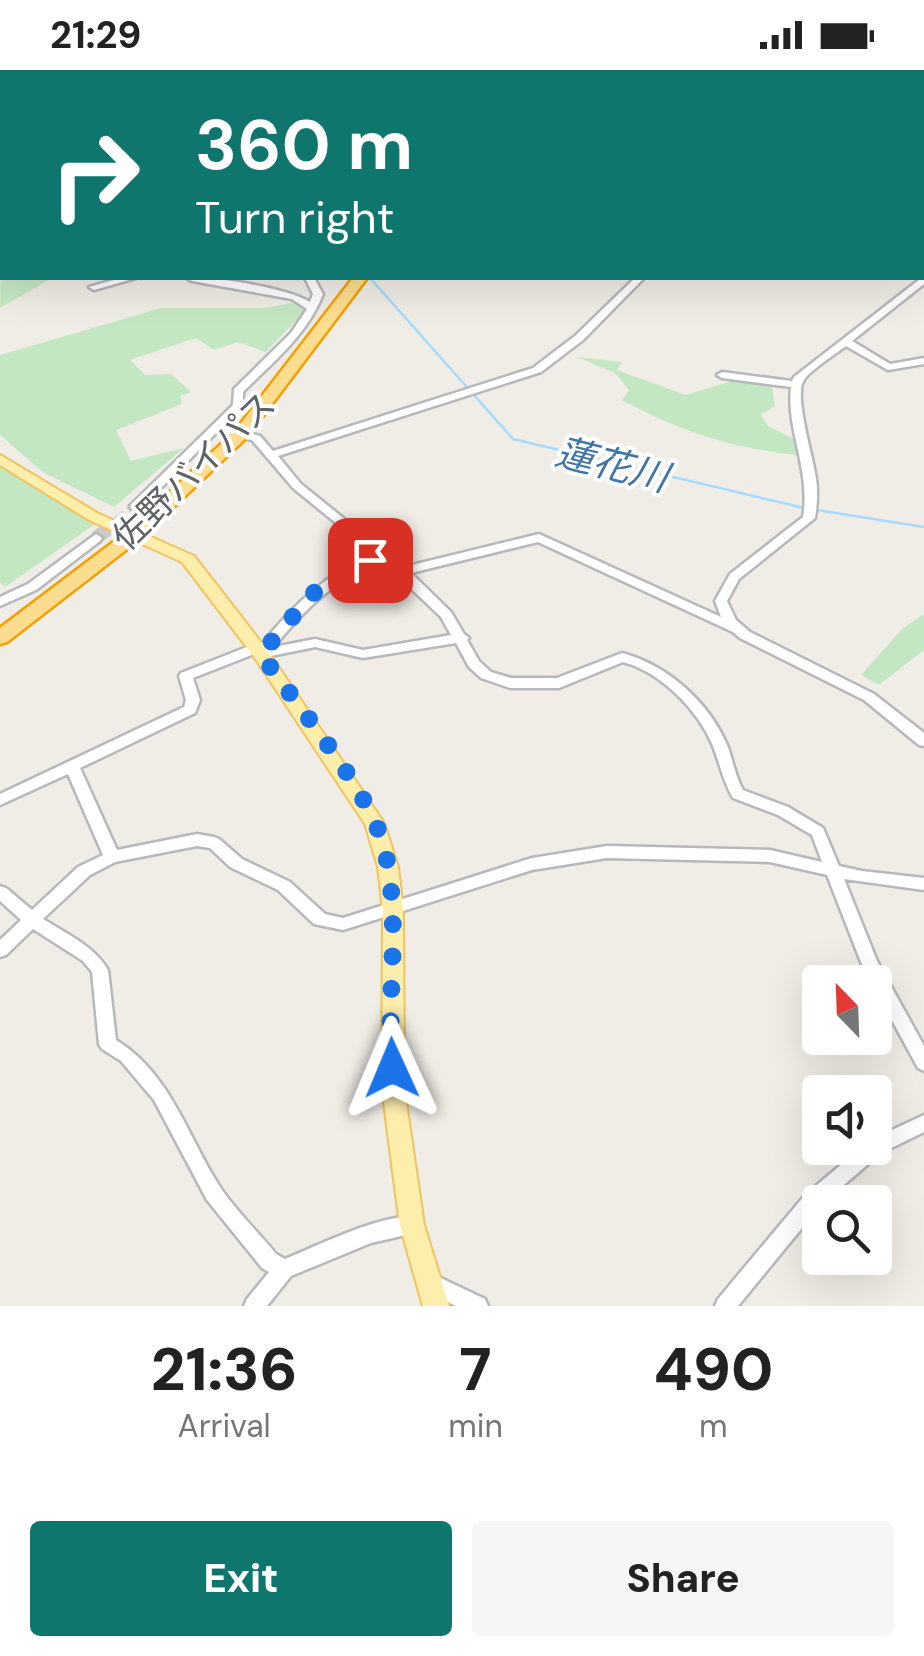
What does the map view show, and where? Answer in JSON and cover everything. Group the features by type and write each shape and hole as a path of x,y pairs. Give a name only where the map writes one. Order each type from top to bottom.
{"highway":[{"name":"佐野バイパス","path":"229,431 346,280"},
{"name":"佐野バイパス","path":"0,638 127,532 229,431 358,280"},
{"name":"佐野バイパス","path":"0,625 127,532"}],"main road":[{"path":"0,459 127,532 188,559 259,651 374,822 388,867 393,910 390,1047 412,1225 436,1306"}],"street":[{"path":"94,287 123,280"},
{"path":"203,280 296,297 314,308"},
{"path":"136,506 229,431 238,406 238,391 283,350 314,308 318,294 311,280"},
{"path":"271,454 552,362 638,280"},
{"path":"722,376 795,384 923,283"},
{"path":"846,341 888,367 924,361"},
{"path":"735,628 721,601 728,584 802,526 810,512 810,464 795,384"},
{"path":"229,431 256,438 297,486 402,571 462,638 474,664 486,675 510,683 560,683 622,657 642,663 692,704 716,736 738,794 811,824 870,962 924,1063"},
{"path":"0,602 32,587 96,538"},
{"path":"402,571 539,538 735,628 869,697 924,741"},
{"path":"259,651 312,594 351,568 381,556"},
{"path":"0,800 51,772 72,767 136,732 190,710 193,700 186,676 259,651 316,643 364,654 462,638"},
{"path":"72,767 112,857"},
{"path":"0,950 84,871 112,857 197,840 214,843 236,862 284,886 320,919 343,924 532,864 581,854 770,856 862,877 924,884"},
{"path":"0,892 34,922 71,942 100,970 108,1044 127,1056 160,1094 214,1194 269,1261 284,1270"},
{"path":"892,1138 924,1123"},
{"path":"725,1306 812,1201 853,1165"},
{"path":"254,1306 284,1270 370,1234 412,1225"},
{"path":"430,1283 478,1306"}],"green space":[{"path":"1,280 49,280 0,308"},
{"path":"303,301 303,313 266,352 238,342 214,350 196,338 130,360 145,375 171,374 191,392 180,396 182,404 116,430 131,461 184,448 114,507 44,473 0,435 0,355 161,308 264,308"},
{"path":"577,357 622,362 617,370 686,395 732,381 772,387 775,406 761,415 768,426 794,439 797,455 729,443 664,421 622,400 629,390 615,373"},
{"path":"0,465 98,522 5,587 0,582"},
{"path":"924,614 924,650 879,685 861,675 902,629"}],"waterway":[{"name":"蓮花川","path":"372,280 513,439 804,508"},
{"name":"蓮花川","path":"817,510 924,527"}],"tunnel":[{"path":"106,530 136,506"},
{"path":"96,538 109,528"}],"route":[{"path":"370,560 312,594 261,654 361,800 382,842 393,910 392,1068"}]}
